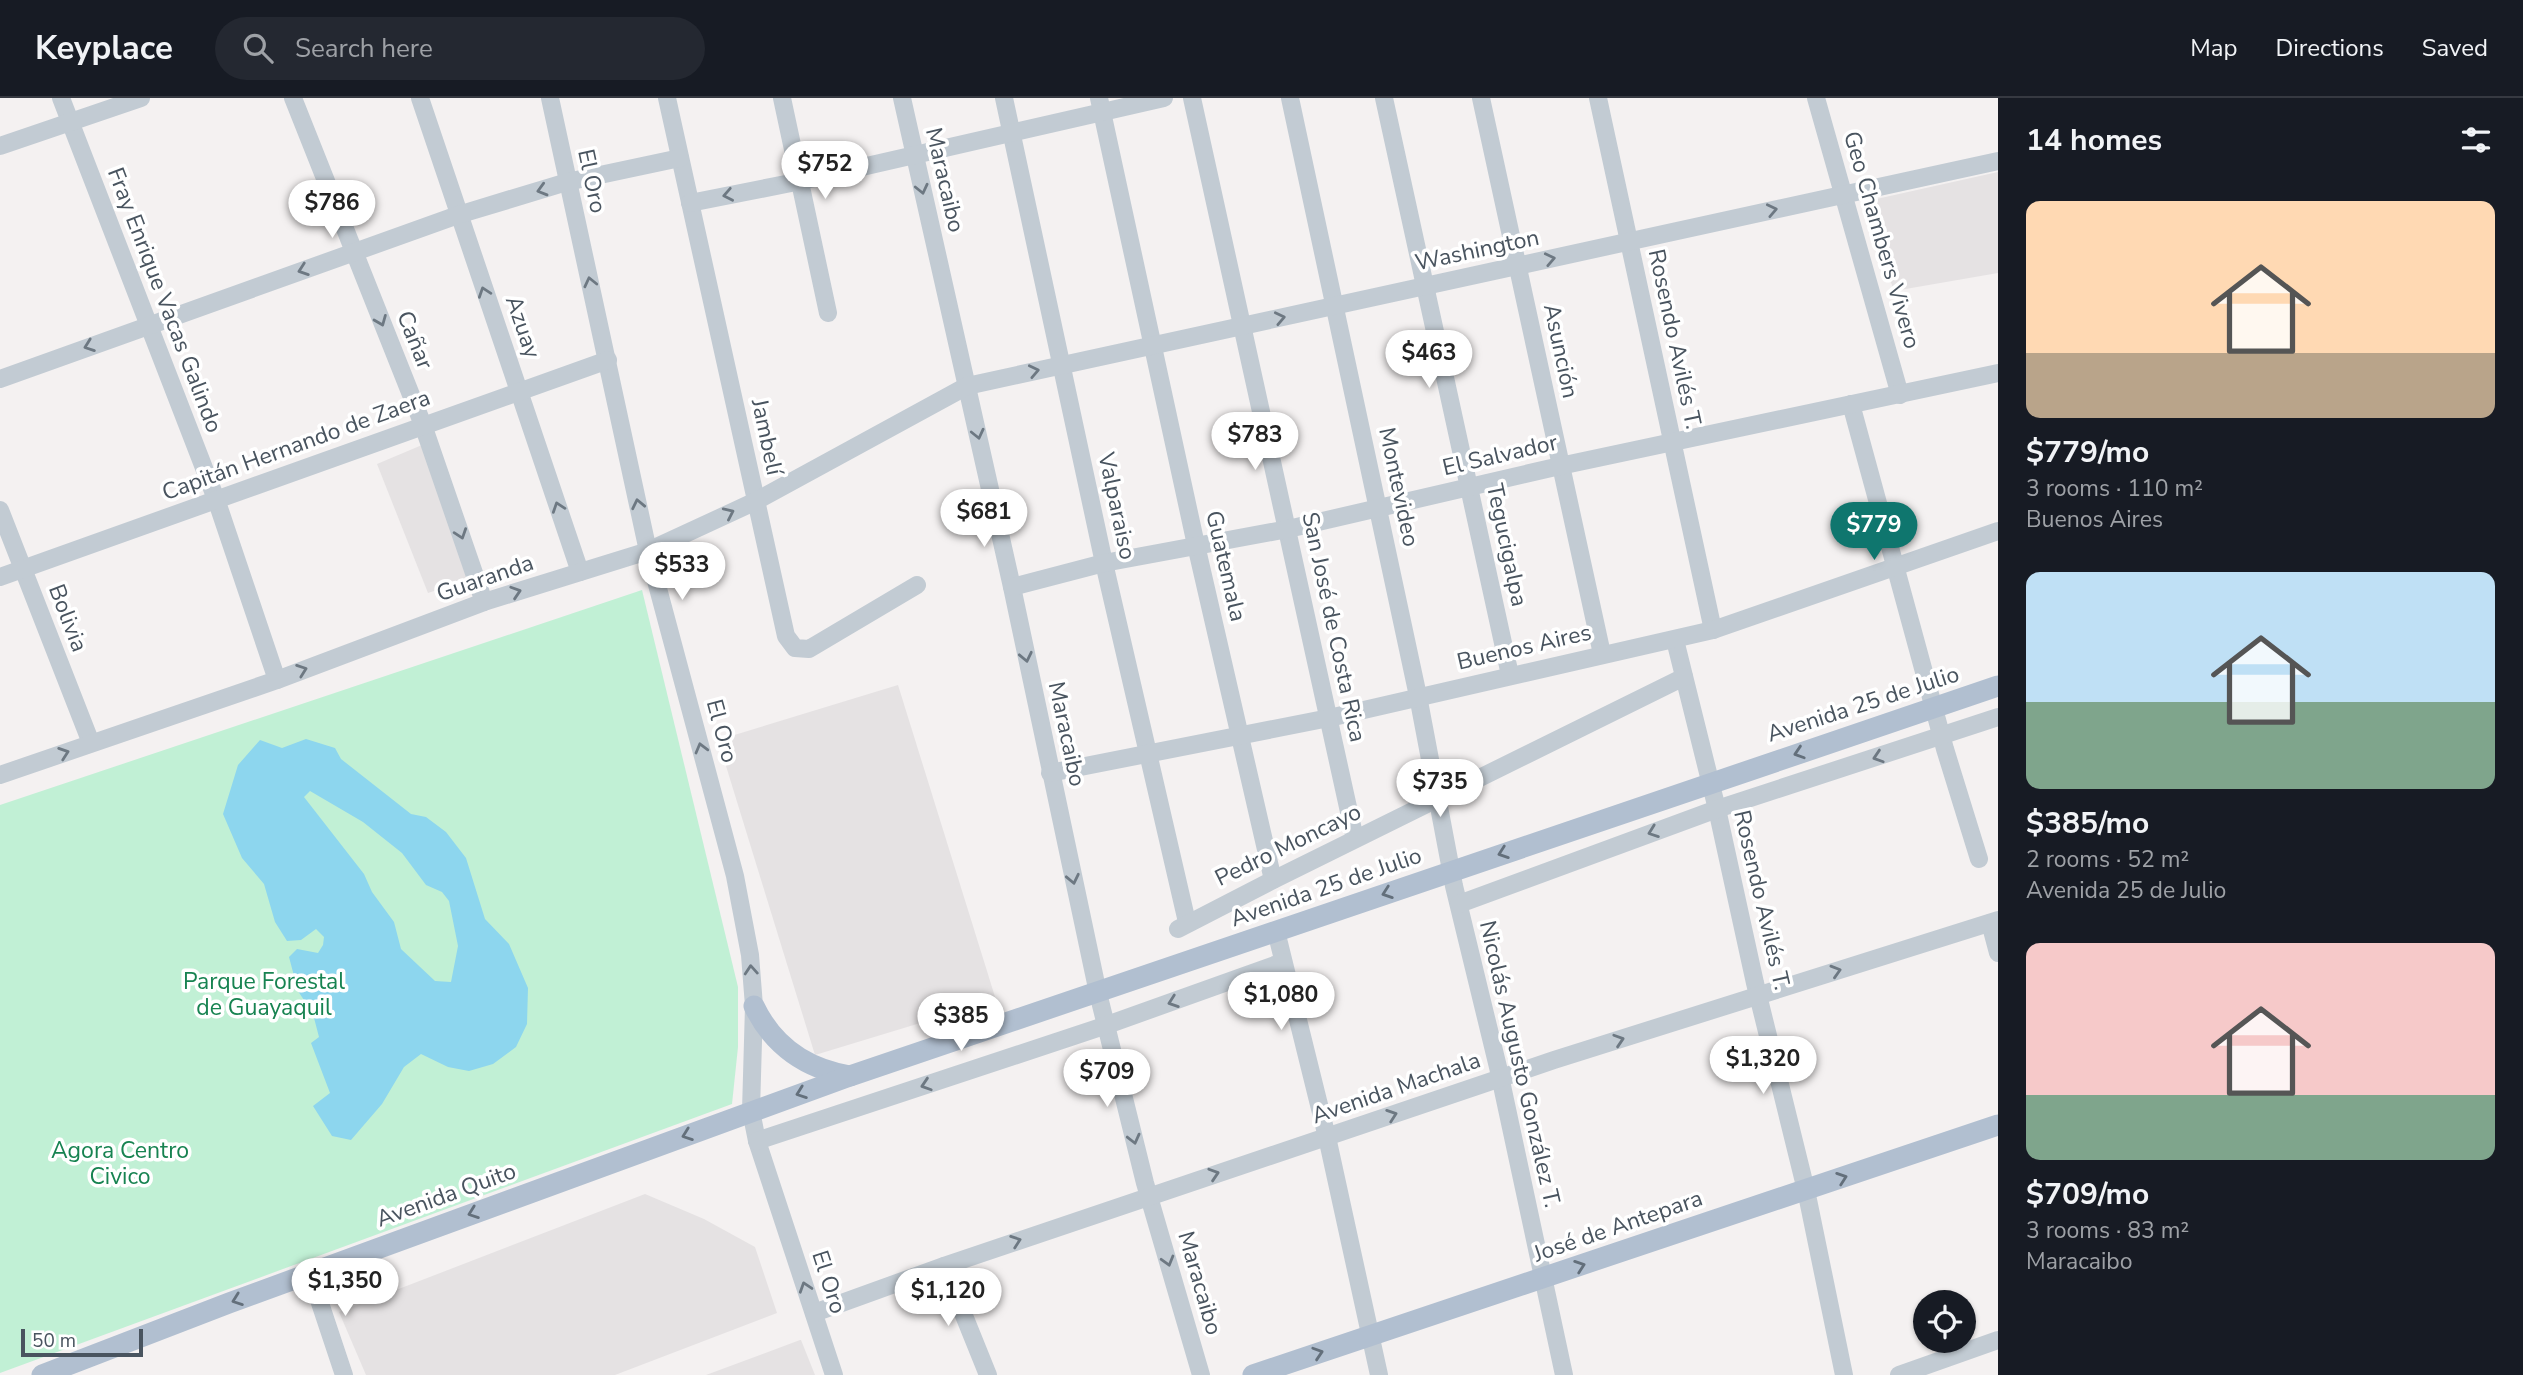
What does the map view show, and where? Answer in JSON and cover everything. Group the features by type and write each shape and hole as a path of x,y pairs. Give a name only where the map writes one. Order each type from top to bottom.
{"main road":[{"name":"Avenida 25 de Julio","path":"751,1111 1276,931 1455,887 1710,782 1998,686"},
{"path":"754,1006 770,1032 793,1054 820,1069 850,1076"},
{"name":"Avenida Quito","path":"42,1375 751,1111"},
{"name":"José de Antepara","path":"1253,1375 1998,1125"}],"street":[{"name":"Fray Enrique Vacas Galindo","path":"61,98 216,499 277,680"},
{"path":"0,146 141,98"},
{"name":"Cañar","path":"293,98 423,425 484,602"},
{"name":"Azuay","path":"420,98 580,572"},
{"name":"El Oro","path":"550,98 648,551 735,876 750,955 754,1006 751,1111 757,1141 834,1375"},
{"name":"Jambelí","path":"667,98 786,636 795,648 809,649 917,585"},
{"path":"782,98 828,313"},
{"name":"Maracaibo","path":"902,98 1012,587 1098,993 1149,1196 1201,1375"},
{"name":"Valparaiso","path":"1004,98 1182,925"},
{"path":"690,203 801,181 1012,132 1101,105 1164,98"},
{"name":"San José de Costa Rica","path":"1192,98 1355,839"},
{"name":"Montevideo","path":"1290,98 1418,696 1455,887"},
{"name":"Tegucigalpa","path":"1384,98 1510,675"},
{"name":"Asunción","path":"1481,98 1602,654"},
{"name":"Rosendo Avilés T.","path":"1598,98 1713,631"},
{"name":"Geo Chambers Vivero","path":"1816,98 1900,395"},
{"name":"Guatemala","path":"1101,105 1196,545 1273,880"},
{"path":"0,379 458,215 567,183 680,158"},
{"name":"Washington","path":"967,386 1998,161"},
{"name":"Capitán Hernando de Zaera","path":"0,577 608,360"},
{"name":"El Salvador","path":"1012,587 1104,563 1287,529 1560,466 1998,373"},
{"name":"Guaranda","path":"0,775 277,680 484,602 648,551 756,501 967,386"},
{"path":"1851,404 1934,708 1979,859"},
{"name":"Bolivia","path":"0,510 91,743"},
{"name":"Buenos Aires","path":"1050,773 1329,718 1713,631 1998,531"},
{"name":"Rosendo Avilés T.","path":"1675,640 1806,1190 1844,1375"},
{"name":"Pedro Moncayo","path":"1182,925 1684,677"},
{"name":"Avenida 25 de Julio","path":"1455,887 1717,809 1998,717"},
{"name":"Nicolás Augusto González T.","path":"1455,887 1564,1375"},
{"path":"1994,922 1998,953"},
{"name":"Avenida Machala","path":"814,1313 1149,1196 1500,1079 1994,922"},
{"path":"1276,931 1327,1137 1379,1375"},
{"path":"757,1141 1107,1025 1283,962"},
{"path":"944,1266 988,1375"},
{"path":"310,1273 344,1375"},
{"path":"1899,1375 1998,1340"}],"shaded area":[{"path":"1998,172 1998,273 1894,291 1863,202"},
{"path":"422,445 470,579 428,593 377,464"},
{"path":"898,685 996,1000 815,1055 718,740"},
{"path":"645,1194 704,1219 755,1247 777,1313 615,1375 366,1375 339,1312"},
{"path":"800,1340 815,1375 706,1375"}],"green space":[{"name":"Parque Forestal de Guayaquil","path":"642,590 738,987 738,1047 732,1104 0,1373 0,805"}],"water":[{"path":"306,739 335,748 341,759 411,814 426,817 446,832 466,858 485,919 509,944 528,988 527,1024 516,1047 493,1064 469,1071 448,1067 421,1054 404,1067 382,1104 351,1140 332,1136 313,1106 330,1093 311,1043 319,1037 313,1014 298,991 289,957 297,949 318,953 324,937 316,929 301,940 287,941 275,922 264,884 242,858 223,814 238,765 260,740 282,748","holes":["310,791 363,822 402,853 426,885 442,892 449,901 458,946 451,982 435,981 401,949 394,922 372,892 364,874 304,797"]}],"park label":[{"name":"Agora Centro Civico","path":"120,1163"}]}
